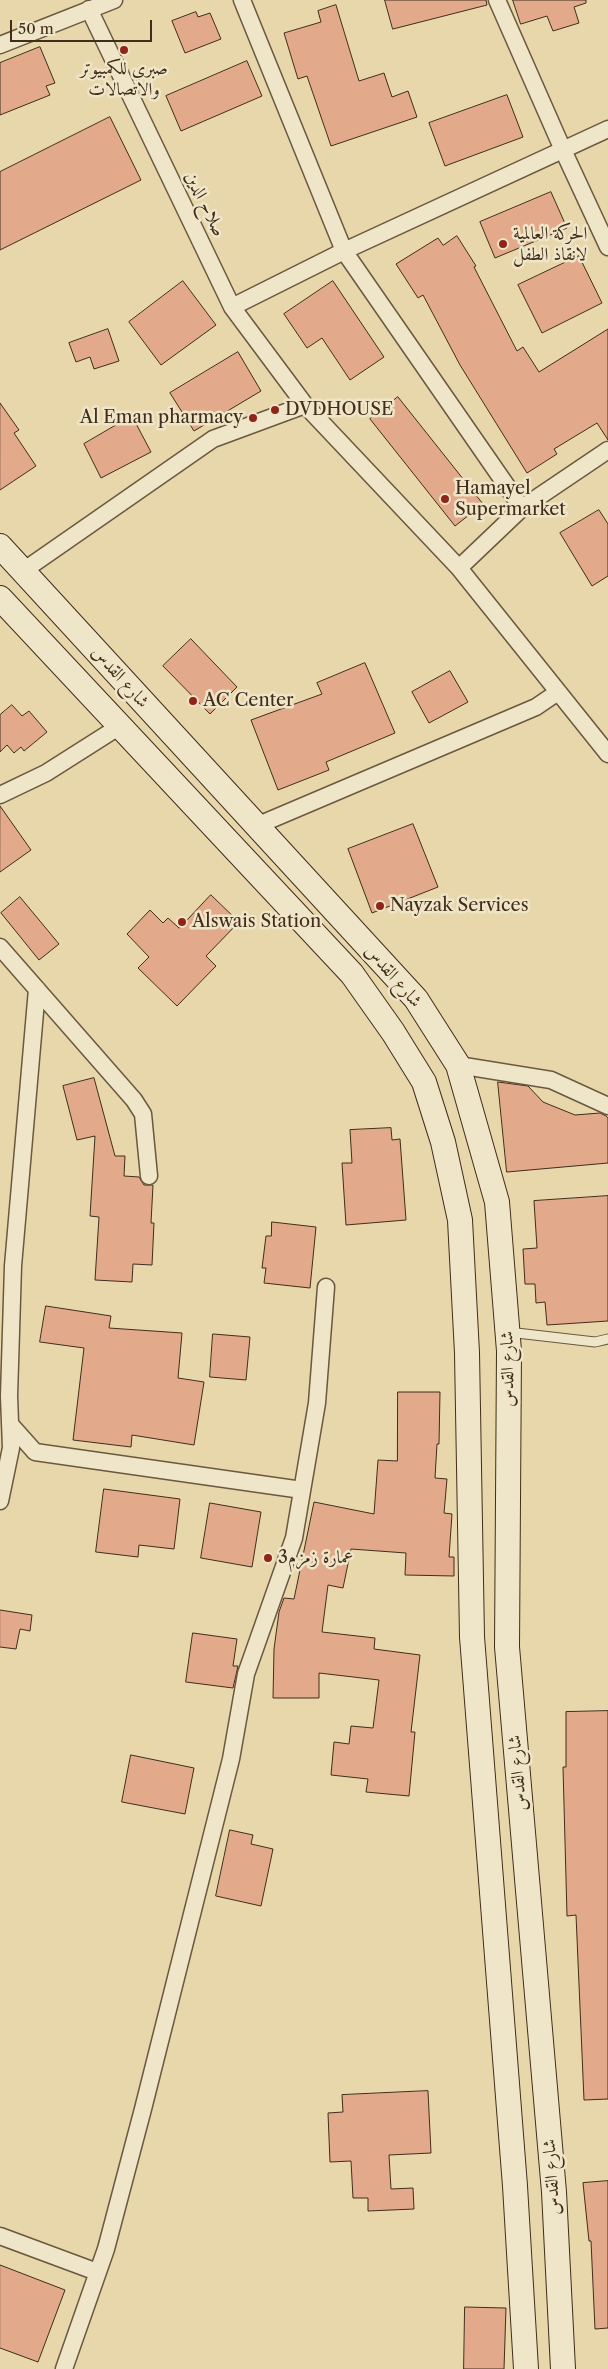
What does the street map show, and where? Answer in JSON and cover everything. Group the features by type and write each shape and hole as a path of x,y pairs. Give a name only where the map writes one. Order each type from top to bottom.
{"main road":[{"name":"شارع القدس","path":"0,546 416,999 458,1065 497,1202 509,1351 507,1647 554,2192 563,2369"},
{"path":"0,587 23,571"},
{"name":"شارع القدس","path":"0,598 352,974 394,1032 424,1082 442,1142 460,1220 467,1353 472,1637 515,2186 526,2369"},
{"path":"472,1637 507,1647"}],"street":[{"path":"0,45 114,0"},
{"path":"242,0 344,251 522,508"},
{"path":"497,0 608,247"},
{"name":"صلاح الدين","path":"89,9 232,307 305,405 459,568 608,754"},
{"path":"232,307 344,251 608,129"},
{"path":"23,571 213,439 305,405"},
{"path":"459,568 522,508 608,450"},
{"path":"256,826 536,707 558,692"},
{"path":"0,794 46,773 120,726"},
{"path":"0,947 134,1100 143,1114 149,1176"},
{"path":"0,1501 11,1448 13,1266 37,989"},
{"path":"458,1065 551,1080 608,1106"},
{"path":"64,2369 108,2240 207,1858 231,1759 246,1674 294,1538 316,1402 326,1287"},
{"path":"10,1424 35,1452 302,1490"},
{"path":"0,2236 96,2272"}],"lane":[{"path":"507,1332 595,1342 608,1339"}],"building":[{"path":"385,0 486,0 487,5 393,29"},
{"path":"513,0 586,0 586,3 574,7 579,23 553,31 547,16 521,24"},
{"path":"336,5 359,81 384,73 392,97 408,91 417,117 331,146 307,76 298,79 284,33 321,22 318,11"},
{"path":"196,12 198,17 210,13 221,39 185,53 172,21"},
{"path":"40,47 55,83 46,86 50,95 0,115 0,63"},
{"path":"247,61 262,96 181,131 166,96"},
{"path":"507,95 523,137 445,166 429,123"},
{"path":"110,117 141,180 0,250 0,172"},
{"path":"551,192 567,228 495,258 480,222"},
{"path":"457,236 476,266 474,267 517,351 523,347 539,372 608,329 608,440 597,423 554,449 557,454 527,473 460,365 423,295 418,298 396,264 438,238 443,245"},
{"path":"579,256 602,303 542,333 518,285"},
{"path":"183,281 216,325 161,365 129,322"},
{"path":"333,281 384,357 350,380 322,338 307,348 284,314"},
{"path":"108,329 119,361 94,369 90,357 76,362 69,343"},
{"path":"238,352 261,391 194,431 170,393"},
{"path":"398,397 483,504 455,526 370,419"},
{"path":"0,403 19,430 14,433 36,466 0,490"},
{"path":"132,416 151,452 101,478 84,444"},
{"path":"599,510 608,524 608,576 592,586 560,533"},
{"path":"191,639 237,687 210,714 163,666"},
{"path":"365,663 395,733 326,762 329,770 278,790 251,720 322,694 317,683"},
{"path":"450,671 468,702 429,723 412,692"},
{"path":"12,705 22,716 29,711 47,732 24,751 21,747 14,753 7,745 0,752 0,715"},
{"path":"0,806 31,850 0,872"},
{"path":"413,824 438,887 372,913 348,849"},
{"path":"211,895 239,922 206,956 216,966 177,1006 138,968 149,957 127,934 150,910 163,923 168,918 179,928"},
{"path":"20,897 59,944 39,960 1,913"},
{"path":"94,1078 115,1156 125,1156 124,1176 139,1177 144,1185 153,1185 151,1223 154,1223 152,1265 133,1264 132,1282 95,1280 99,1217 90,1216 95,1136 77,1140 63,1086"},
{"path":"498,1082 528,1086 543,1102 575,1115 600,1113 606,1116 608,1118 608,1163 507,1172"},
{"path":"391,1128 392,1140 400,1139 406,1220 346,1225 342,1163 352,1163 350,1130"},
{"path":"608,1196 608,1321 547,1325 545,1302 536,1303 535,1284 525,1284 523,1249 537,1248 534,1201"},
{"path":"272,1222 316,1227 310,1288 264,1283 266,1268 262,1268 266,1236 271,1236"},
{"path":"46,1306 111,1316 109,1328 182,1333 178,1378 204,1382 194,1445 132,1435 131,1447 73,1440 84,1348 40,1342"},
{"path":"213,1334 250,1337 246,1380 210,1377"},
{"path":"398,1392 440,1392 439,1444 437,1444 435,1478 447,1479 444,1513 452,1514 449,1557 454,1557 454,1576 405,1575 406,1553 351,1549 343,1588 328,1585 322,1632 375,1638 374,1649 420,1655 411,1732 415,1732 409,1796 366,1792 368,1779 331,1775 334,1742 349,1744 351,1726 373,1728 379,1680 319,1673 319,1698 273,1698 274,1649 279,1612 284,1598 294,1599 314,1502 374,1514 378,1460 397,1461"},
{"path":"104,1489 180,1499 174,1549 139,1545 138,1557 96,1552"},
{"path":"210,1503 261,1512 252,1567 201,1558"},
{"path":"0,1610 32,1615 30,1631 20,1629 16,1649 0,1647"},
{"path":"193,1633 237,1639 233,1666 238,1666 233,1688 186,1682"},
{"path":"608,1711 608,2099 584,2100 576,1915 567,1916 563,1767 566,1767 566,1712"},
{"path":"131,1755 194,1768 185,1814 122,1802"},
{"path":"230,1830 253,1835 251,1844 273,1849 261,1906 216,1896"},
{"path":"428,2091 431,2153 389,2155 391,2189 413,2188 414,2209 368,2211 368,2198 353,2198 351,2161 330,2162 328,2113 343,2112 342,2095"},
{"path":"608,2181 608,2328 595,2329 591,2241 589,2241 583,2183"},
{"path":"0,2265 65,2290 38,2362 0,2348"},
{"path":"465,2307 506,2308 504,2369 464,2369"}],"place":[{"name":"صبري للكمبيوتر والاتصالات","path":"124,50"},
{"name":"الحركة العالمية لانقاذ الطفل","path":"503,244"},
{"name":"DVDHOUSE","path":"275,410"},
{"name":"Al Eman pharmacy","path":"253,418"},
{"name":"Hamayel Supermarket","path":"445,499"},
{"name":"AC Center","path":"193,701"},
{"name":"Nayzak Services","path":"380,906"},
{"name":"Alswais Station","path":"182,922"},
{"name":"عمارة زمزم3","path":"268,1558"}]}
